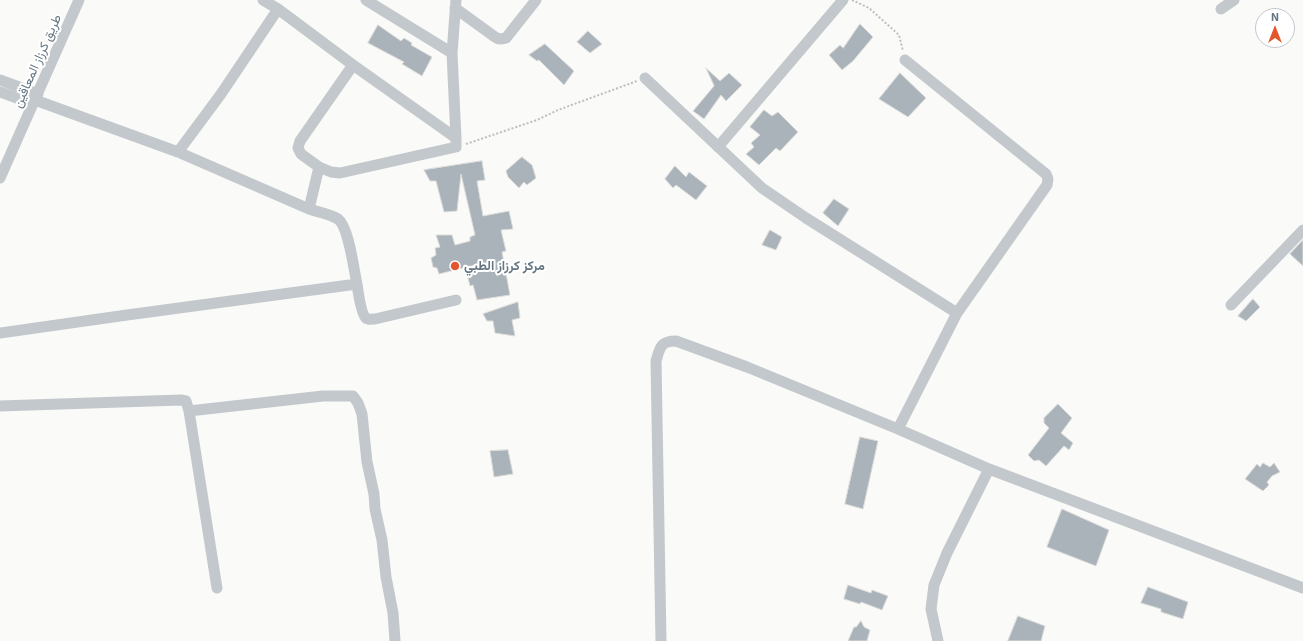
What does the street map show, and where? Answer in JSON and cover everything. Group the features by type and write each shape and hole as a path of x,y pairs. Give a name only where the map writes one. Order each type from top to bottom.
{"street":[{"name":"طريق كرزاز المعاقين","path":"0,178 79,0"},
{"path":"263,0 278,9 456,142"},
{"path":"366,0 452,53"},
{"path":"456,4 495,37 502,39 506,38 536,0"},
{"path":"718,146 843,0"},
{"path":"1221,9 1234,0"},
{"path":"456,4 452,53 456,142"},
{"path":"178,152 221,94 278,9"},
{"path":"898,429 957,313 1047,185 1048,179 1046,174 905,60"},
{"path":"353,65 300,141 298,148 301,154 319,167 331,172 340,173 456,142"},
{"path":"645,78 762,188 806,218 957,313"},
{"path":"0,80 35,99 178,152 309,210 338,219 342,223 348,239 362,309 366,319 376,320 456,300"},
{"path":"0,92 35,99"},
{"path":"309,210 319,167"},
{"path":"1231,305 1303,230"},
{"path":"0,333 357,284"},
{"path":"661,641 656,361 660,347 664,343 670,341 676,341 747,367 898,429 989,469 1303,588"},
{"path":"189,411 323,396 353,396 358,403 362,414 367,462 382,540 386,577 393,613 395,641"},
{"path":"0,406 181,400 186,402 189,411 217,588"},
{"path":"938,641 931,609 934,585 947,553 989,469"}],"path":[{"path":"849,0 869,8 899,35 905,60"},
{"path":"456,142 538,120 558,110 645,78"}],"building":[{"path":"860,24 873,37 853,61 842,70 829,55 840,45 843,48"},
{"path":"378,25 401,41 404,38 412,43 411,45 432,57 422,76 402,64 404,62 368,43"},
{"path":"588,31 602,44 590,53 577,42"},
{"path":"545,44 574,71 564,85 539,60 537,61 529,55"},
{"path":"706,68 720,81 729,73 742,85 726,101 721,95 704,119 693,111 714,86"},
{"path":"900,73 926,98 908,117 879,99"},
{"path":"764,110 772,116 778,112 798,132 780,151 776,148 759,165 746,154 754,147 751,143 760,135 750,127"},
{"path":"522,157 532,165 536,178 527,185 524,182 519,188 508,177 506,171"},
{"path":"482,161 485,180 477,181 483,216 509,211 513,229 501,230 506,251 502,252 510,295 477,300 473,285 470,286 468,278 479,264 439,274 437,268 433,267 431,258 436,255 435,248 440,247 436,235 452,235 455,245 470,241 470,237 475,235 461,174 457,211 444,212 436,181 430,181 424,170"},
{"path":"675,166 686,177 689,172 707,186 696,200 676,185 673,188 665,179"},
{"path":"834,199 849,209 838,226 823,213"},
{"path":"770,230 782,237 776,250 762,245"},
{"path":"1303,240 1303,266 1290,254"},
{"path":"1253,299 1260,307 1246,321 1238,316"},
{"path":"518,302 520,318 512,320 515,336 495,333 493,321 487,321 483,314"},
{"path":"1058,404 1072,418 1061,433 1073,443 1069,450 1064,446 1046,466 1039,460 1034,461 1028,455 1049,428 1044,423 1044,418"},
{"path":"860,437 878,441 863,509 845,504"},
{"path":"508,450 513,474 494,477 490,451"},
{"path":"1263,463 1270,467 1274,463 1280,472 1272,476 1267,482 1269,485 1263,491 1245,479 1257,464 1260,467"},
{"path":"1062,509 1109,530 1096,566 1047,547"},
{"path":"848,585 871,593 872,590 888,596 882,610 861,602 860,604 844,599"},
{"path":"1148,587 1188,602 1183,619 1161,612 1161,609 1141,603"},
{"path":"1018,616 1045,626 1041,641 1008,641"},
{"path":"861,621 864,627 870,630 867,641 848,641 854,627 856,627"}],"place":[{"name":"مركز كرزاز الطبي","path":"455,266"}]}
